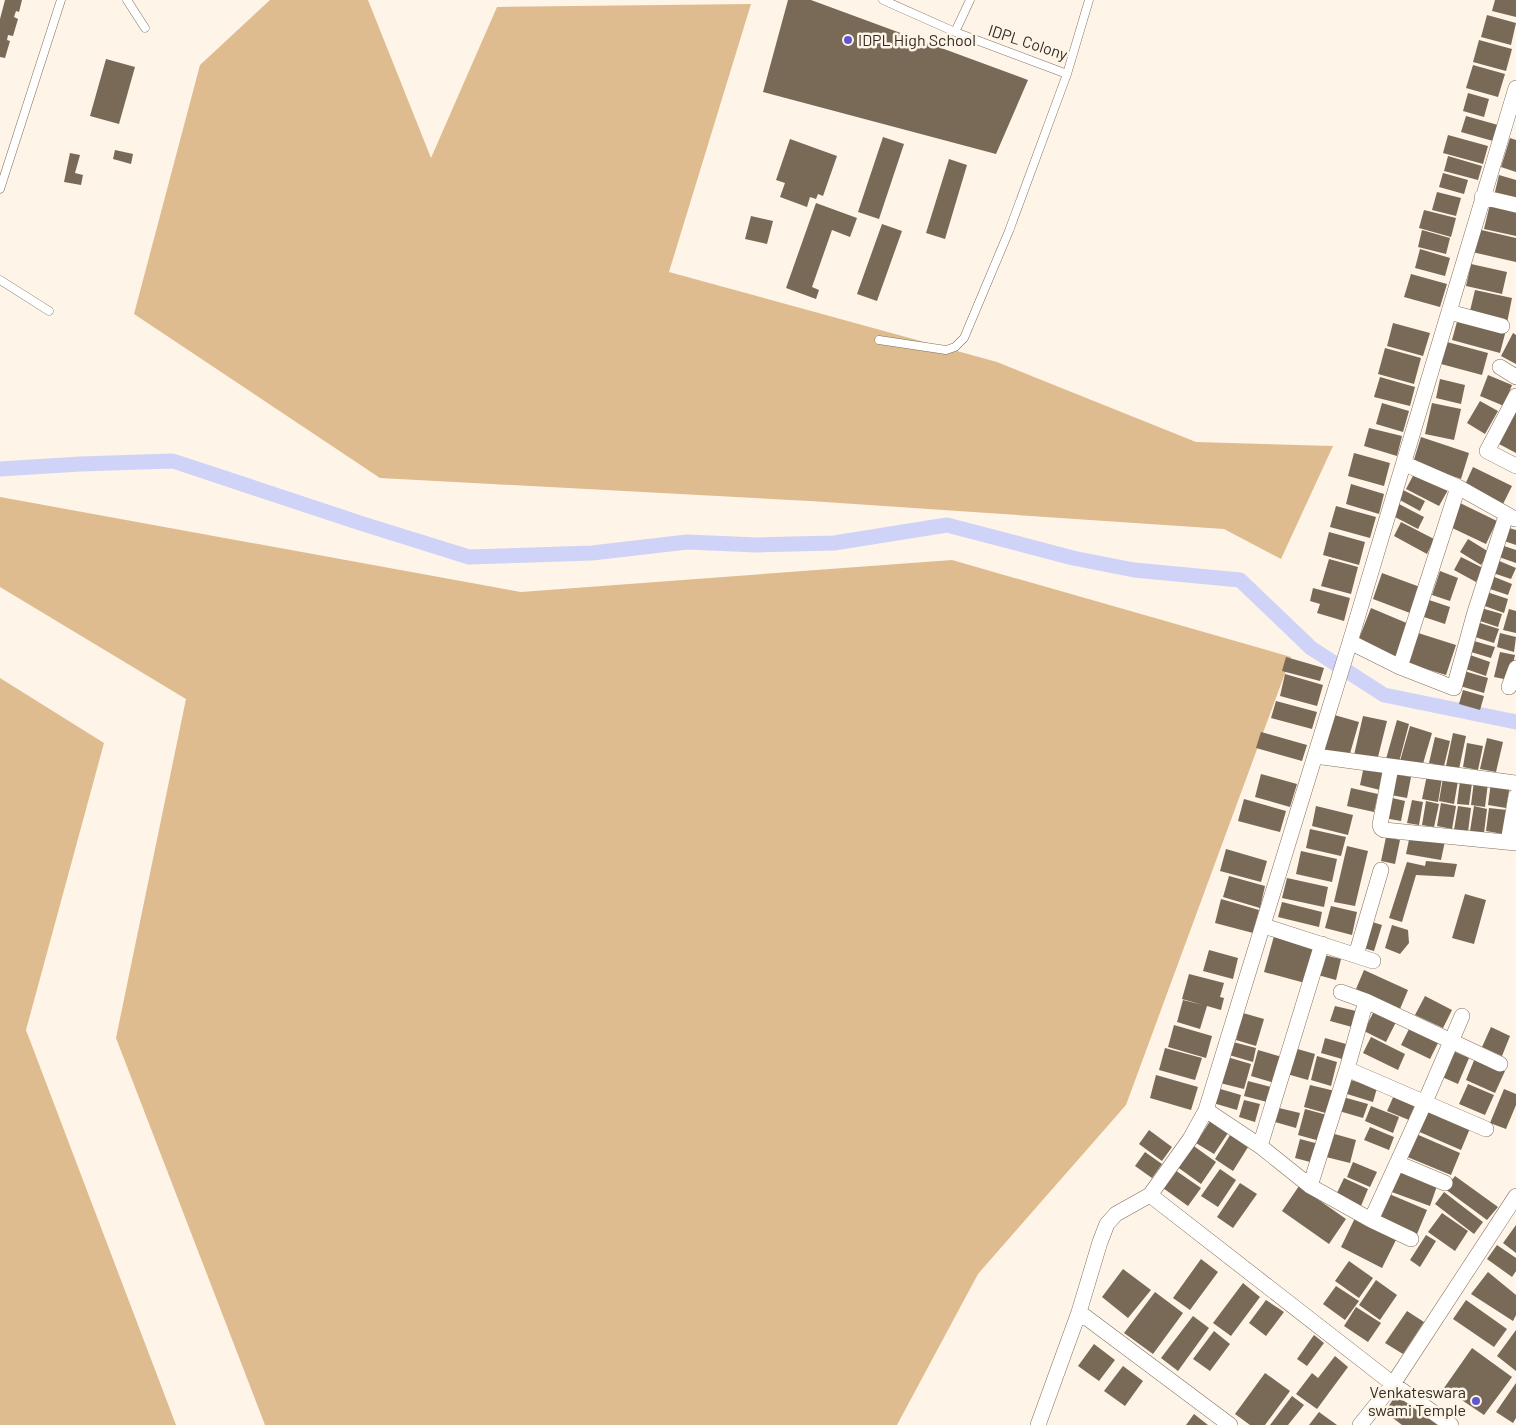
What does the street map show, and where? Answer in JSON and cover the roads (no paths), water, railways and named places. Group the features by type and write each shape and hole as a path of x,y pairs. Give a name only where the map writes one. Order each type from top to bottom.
{"street":[{"path":"1038,1425 1079,1312 1107,1224 1116,1214 1150,1195 1190,1139 1206,1110 1405,464 1482,197 1516,88"},
{"path":"1482,197 1516,205"},
{"path":"1449,312 1502,326"},
{"path":"1500,367 1516,377"},
{"path":"1516,396 1487,451 1516,466"},
{"path":"1350,642 1400,667 1454,688 1475,612 1511,518 1458,487 1405,464"},
{"path":"1400,667 1458,487"},
{"path":"1509,687 1516,668"},
{"path":"1315,756 1516,783"},
{"path":"1391,767 1380,825 1384,830 1512,842 1516,796"},
{"path":"1356,955 1380,870"},
{"path":"1264,926 1373,961"},
{"path":"1260,1146 1322,944"},
{"path":"1341,992 1366,1001 1500,1064"},
{"path":"1310,1186 1366,1001"},
{"path":"1371,1220 1462,1016"},
{"path":"1347,1068 1486,1129"},
{"path":"1206,1110 1260,1146 1310,1186 1371,1220 1411,1239"},
{"path":"1397,1163 1445,1183"},
{"path":"1150,1195 1393,1384 1451,1425"},
{"path":"1360,1425 1393,1384 1516,1196"},
{"path":"1079,1312 1230,1425"}],"lane":[{"path":"0,189 2,175 61,0"},
{"path":"127,0 144,28"},
{"name":"IDPL Colony","path":"883,0 955,32 1068,74 1089,0"},
{"path":"955,32 970,0"},
{"path":"879,340 946,350 955,347 964,338 1009,231 1068,74"},
{"path":"0,280 50,311"}],"waterway":[{"path":"0,469 173,461 469,557 592,553 687,542 757,545 834,543 947,525 1073,558 1134,570 1240,580 1311,648 1384,695 1516,722"}],"place":[{"name":"IDPL High School","path":"848,40"},
{"name":"Venkateswara swami Temple","path":"1476,1401"}]}
